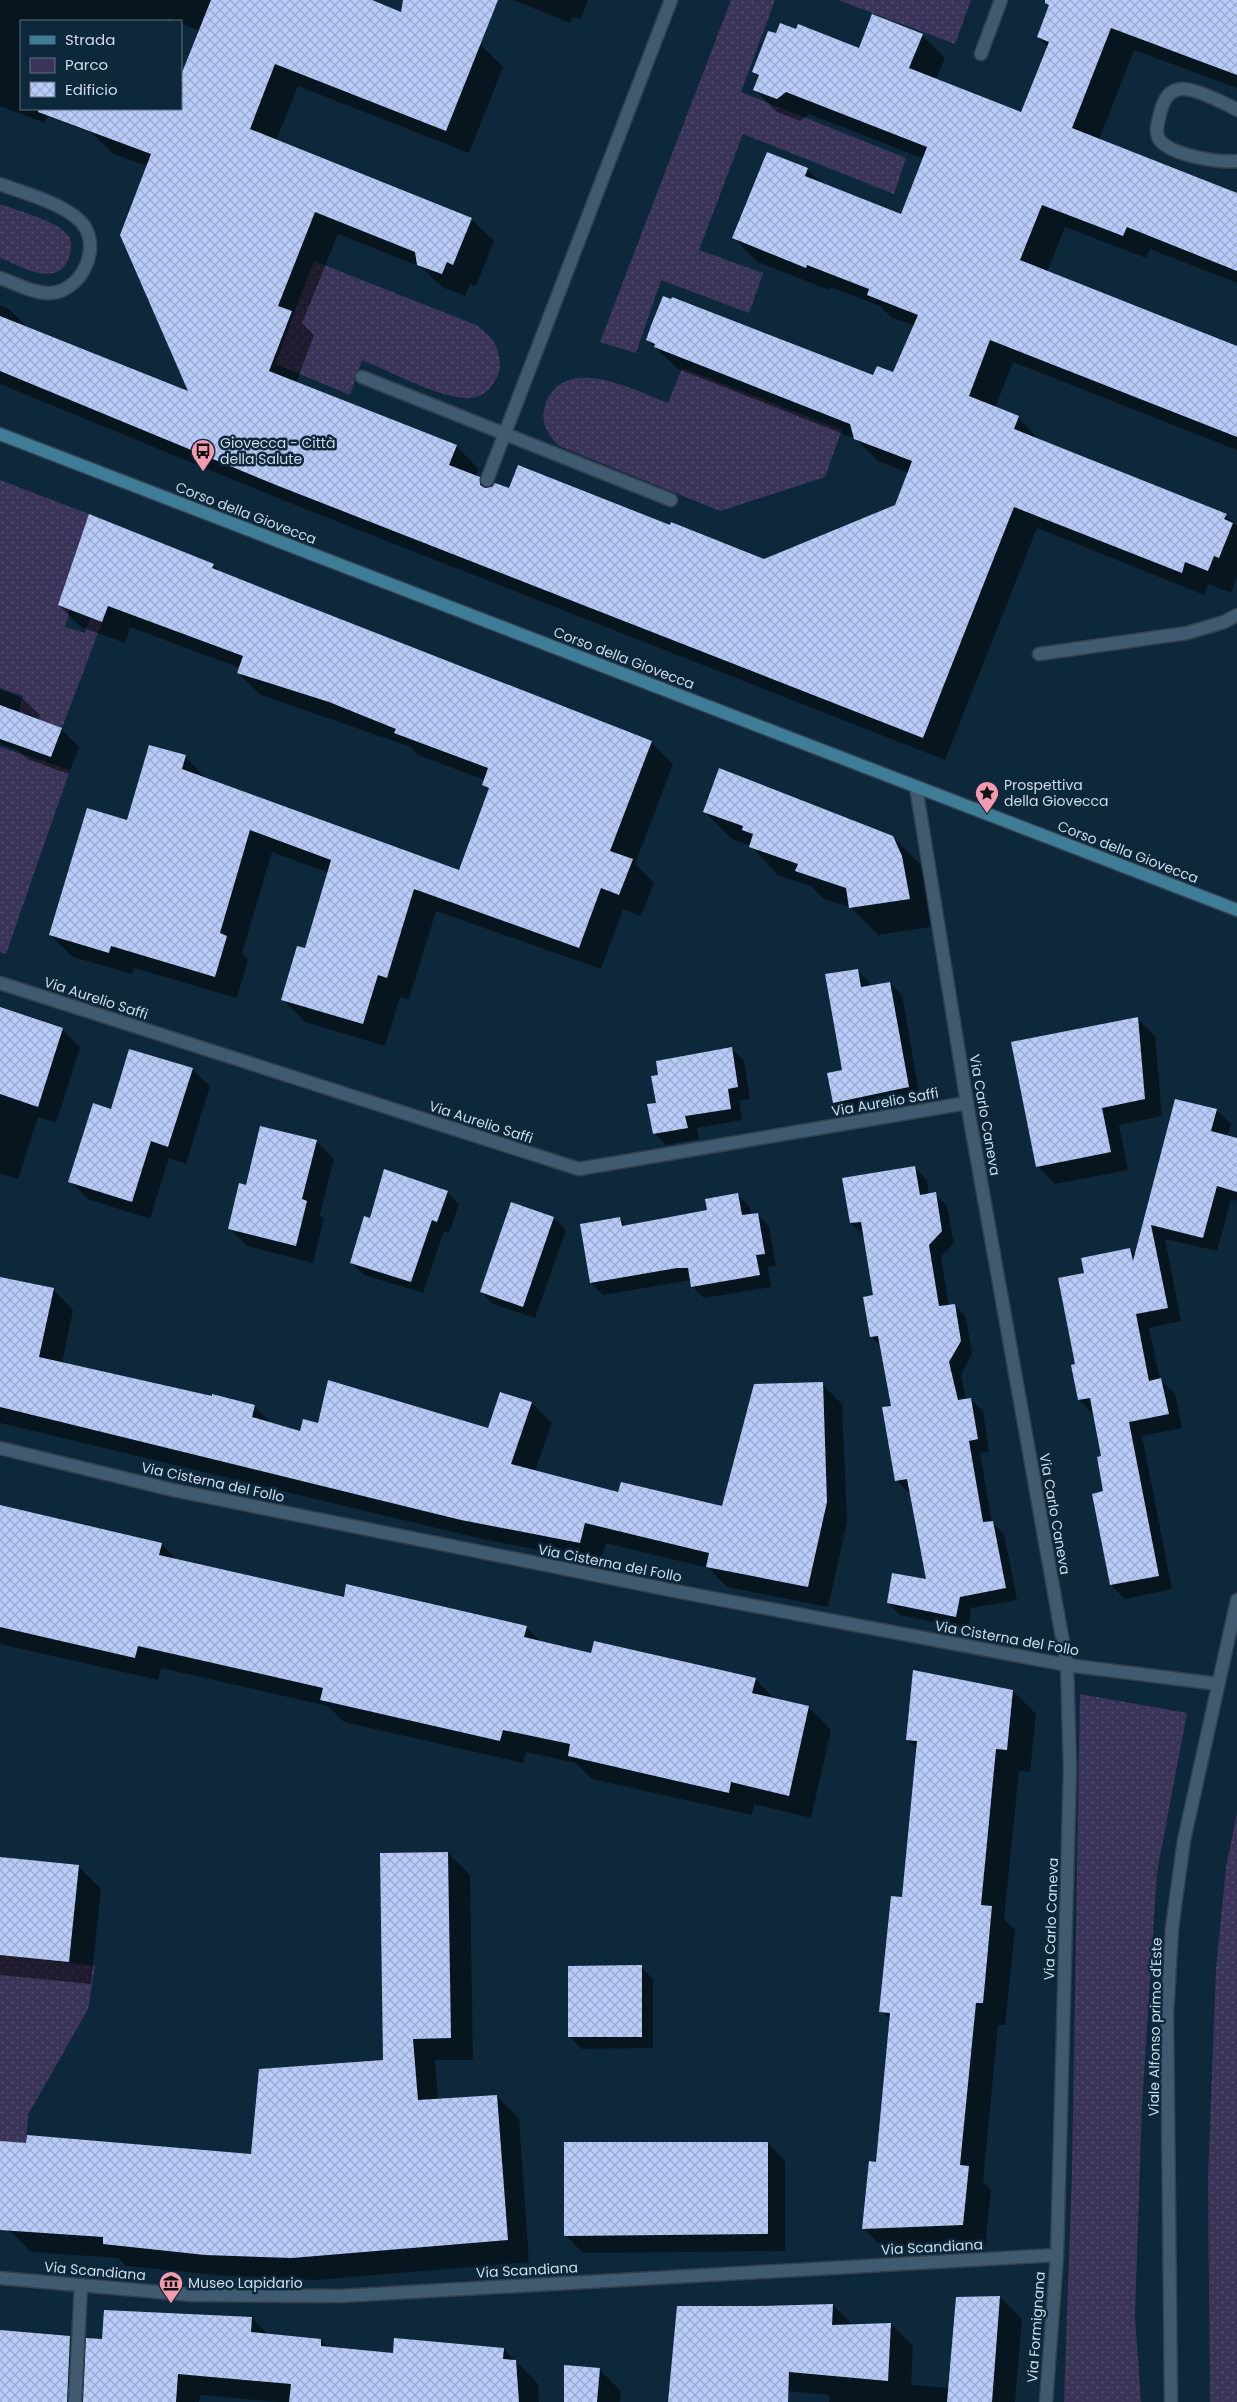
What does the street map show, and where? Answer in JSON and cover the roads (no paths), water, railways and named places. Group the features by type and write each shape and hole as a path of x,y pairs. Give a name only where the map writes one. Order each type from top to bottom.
{"street":[{"path":"487,480 671,0"},
{"path":"981,54 1001,0"},
{"path":"1237,110 1195,90 1180,88 1169,93 1162,103 1157,130 1158,138 1166,146 1202,159 1237,161"},
{"path":"0,184 70,213 84,226 91,246 85,266 75,283 64,290 50,293 31,289 0,278"},
{"path":"362,377 671,500"},
{"name":"Corso della Giovecca","path":"0,434 1237,910"},
{"path":"1039,654 1187,633 1224,622 1237,615"},
{"name":"Via Carlo Caneva","path":"916,787 967,1103 1067,1665 1070,1769 1057,2255"},
{"name":"Via Aurelio Saffi","path":"0,983 579,1169 967,1103"},
{"name":"Via Cisterna del Follo","path":"0,1448 192,1494 666,1590 1067,1665 1218,1684"},
{"name":"Viale Alfonso primo d'Este","path":"1171,2402 1167,2014 1172,1928 1184,1840 1237,1600"},
{"name":"Via Scandiana","path":"0,2278 192,2295 341,2296 1057,2255"},
{"name":"Via Formignana","path":"1046,2402 1057,2255"},
{"path":"75,2402 81,2285"}],"place":[{"name":"Giovecca - Città della Salute","path":"203,472"},
{"name":"Prospettiva della Giovecca","path":"987,814"},
{"name":"Museo Lapidario","path":"171,2304"}]}
